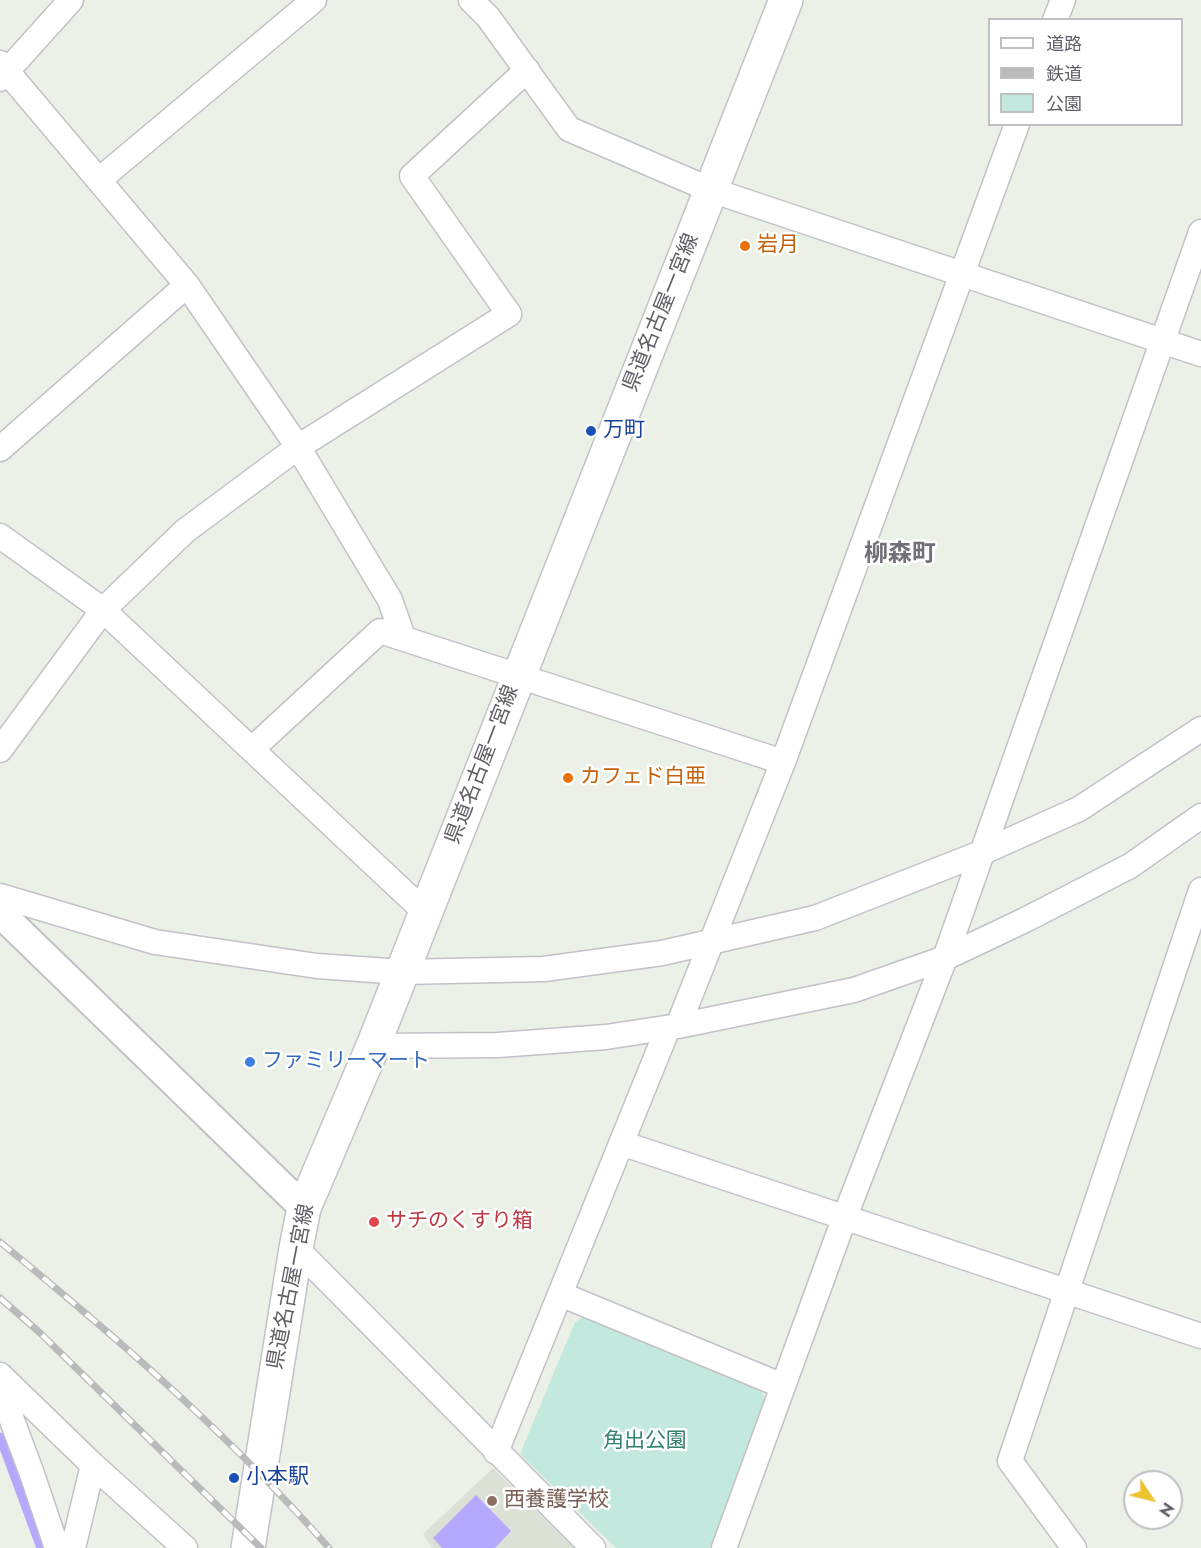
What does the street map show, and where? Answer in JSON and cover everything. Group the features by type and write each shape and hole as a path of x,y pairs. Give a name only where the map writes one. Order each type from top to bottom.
{"main road":[{"name":"県道名古屋一宮線","path":"249,1548 304,1208 373,1046 786,0"}],"street":[{"path":"71,0 2,71 99,180 187,285 298,447 390,600 403,637"},
{"path":"99,180 314,0"},
{"path":"471,0 488,17 569,129 711,190 1201,354"},
{"path":"1057,18 1063,0"},
{"path":"0,750 104,610 185,531 298,447 509,314 412,176 527,70"},
{"path":"496,1452 621,1143 713,941 783,762 1016,126"},
{"path":"724,1548 844,1219 945,958 1201,232"},
{"path":"0,449 187,285"},
{"path":"0,536 104,610 425,912"},
{"path":"252,749 380,631 783,762"},
{"path":"0,897 154,942 317,966 402,972 544,969 662,953 815,918 981,853 1079,809 1201,729"},
{"path":"373,1046 498,1045 606,1037 673,1027 854,990 945,958 1130,866 1201,816"},
{"path":"1074,1548 1010,1461 1200,894"},
{"path":"0,913 304,1208"},
{"path":"621,1143 1201,1336"},
{"path":"296,1248 593,1548"},
{"path":"560,1294 783,1386"},
{"path":"0,1375 185,1548"},
{"path":"0,1388 57,1548"},
{"path":"73,1548 93,1464"}],"shaded area":[{"name":"西養護学校","path":"493,1468 574,1548 432,1548 423,1534"},
{"path":"476,1495 511,1531 495,1548 442,1548 433,1538"}],"green space":[{"name":"角出公園","path":"587,1315 757,1383 765,1398 710,1548 616,1548 520,1454 575,1322"}],"waterway":[{"path":"0,1437 41,1548"}],"railway":[{"path":"0,1242 171,1388 252,1466 329,1548"},
{"path":"0,1298 38,1331 261,1548"}],"place":[{"name":"岩月","path":"745,246"},
{"name":"万町","path":"591,431"},
{"name":"カフェド白亜","path":"568,778"},
{"name":"ファミリーマート","path":"250,1062"},
{"name":"サチのくすり箱","path":"374,1222"},
{"name":"小本駅","path":"234,1478"},
{"name":"西養護学校","path":"492,1501"}],"district":[{"name":"柳森町","path":"900,555"}]}
